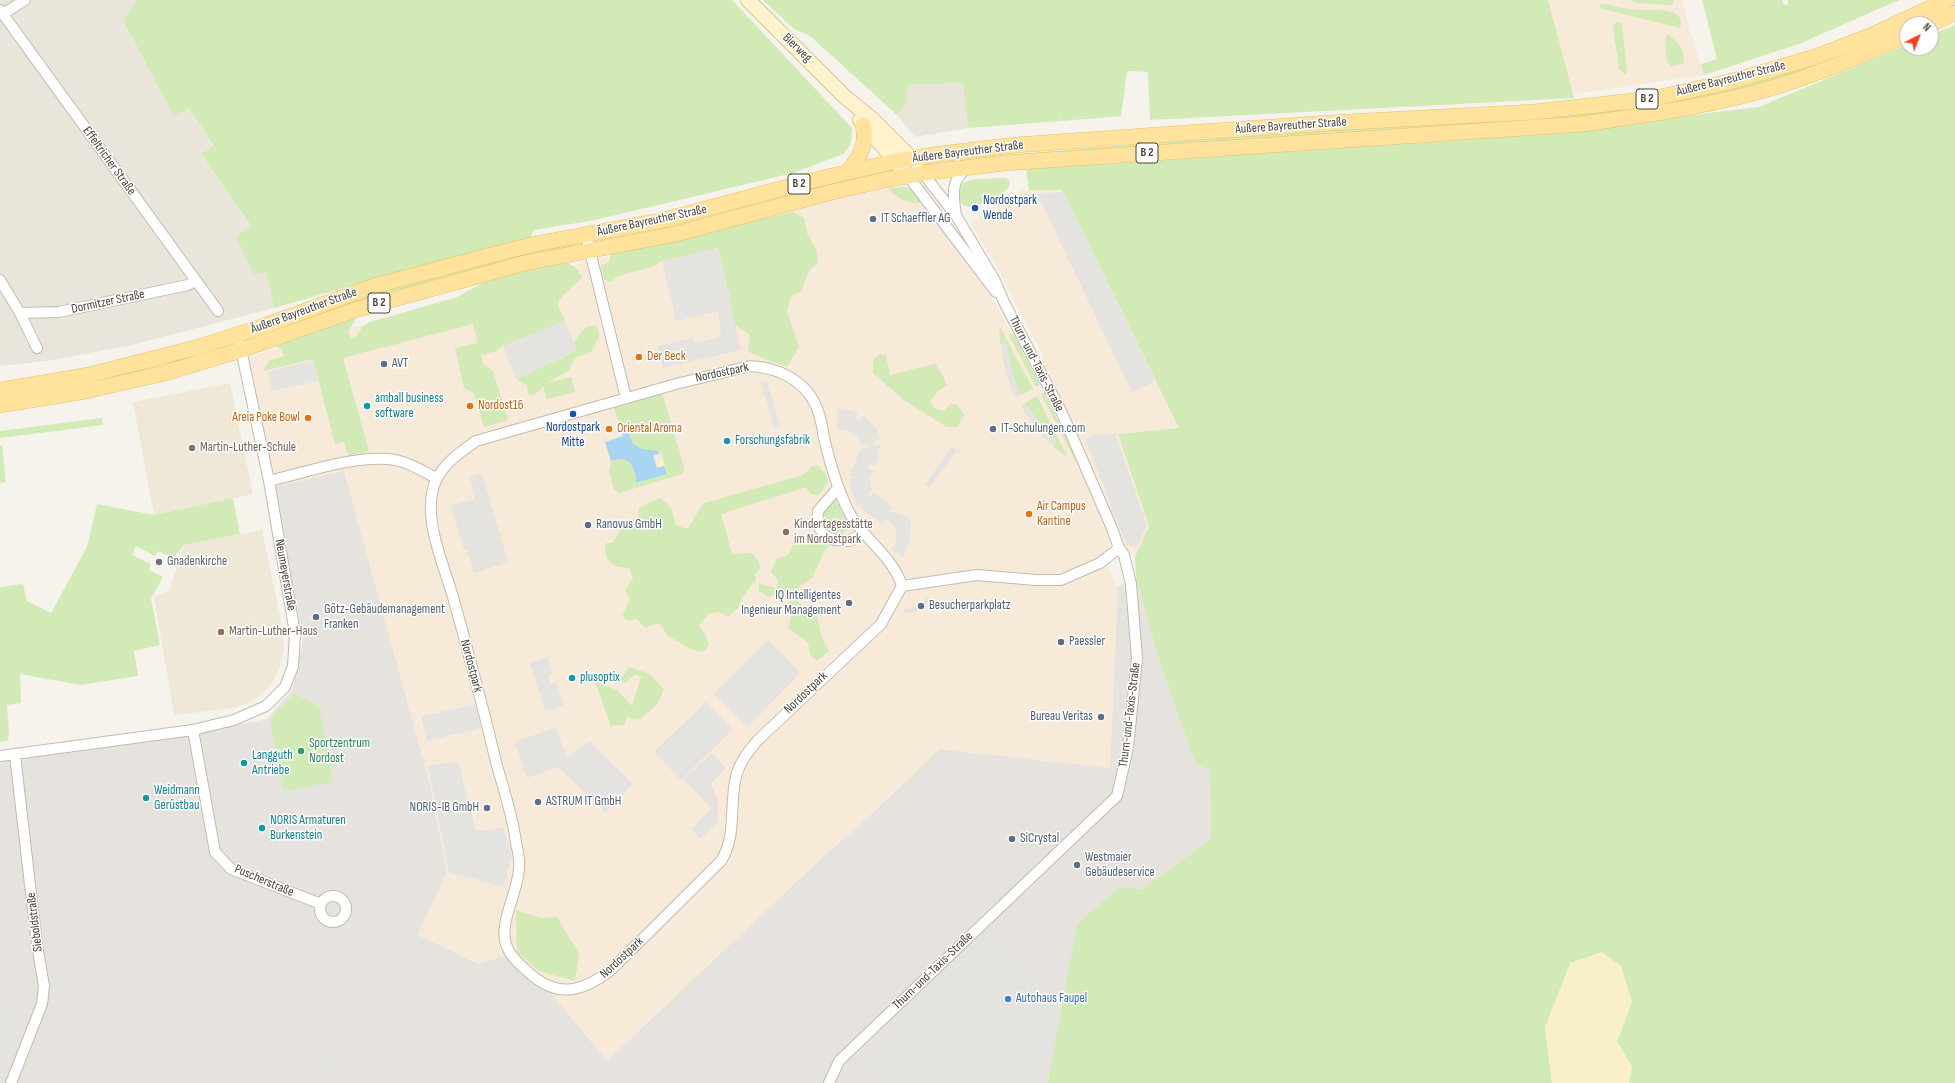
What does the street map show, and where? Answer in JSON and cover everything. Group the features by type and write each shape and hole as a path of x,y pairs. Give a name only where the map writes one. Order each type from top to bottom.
{"main road":[{"name":"Bierweg","path":"748,0 845,96 872,119 904,160"},
{"name":"Äußere Bayreuther Straße","path":"0,390 67,379 141,363 237,335 374,286 506,251 680,216 848,171 904,160 1015,145 1330,123 1534,112 1650,99 1734,81 1815,57 1870,36 1948,0"},
{"path":"1939,20 1955,13"},
{"name":"Äußere Bayreuther Straße","path":"0,405 102,388 166,372 241,350 337,316 407,295 525,263 676,234 828,193 908,176 968,167 1319,141 1583,124 1636,117 1709,104 1752,94 1817,72 1899,38"},
{"name":"Bierweg","path":"845,96 863,125 904,160"},
{"path":"848,171 863,151 865,139 863,125"},
{"path":"904,160 908,176"}],"street":[{"path":"1,12 25,0"},
{"name":"Effeltricher Straße","path":"1,12 218,311"},
{"name":"Bierweg","path":"904,160 924,173"},
{"path":"957,217 953,190 962,173 968,167"},
{"name":"Thurn-und-Taxis-Straße","path":"829,1083 839,1061 1117,796 1128,748 1137,658 1131,584 1124,555 1119,548 1112,526 1062,413 1004,302 994,279 957,217 924,173"},
{"name":"Thurn-und-Taxis-Straße","path":"908,176 1004,302"},
{"path":"586,235 626,398"},
{"name":"Dormitzer Straße","path":"20,313 59,312 188,285 195,281"},
{"path":"1,284 20,313 37,348"},
{"name":"Neumeyerstraße","path":"0,756 193,730 234,720 266,706 284,687 293,666 294,633 269,481 237,335"},
{"name":"Nordostpark","path":"741,367 767,367 786,374 804,388 816,404 822,422 824,437 838,488 850,514 898,573 902,586 881,624 757,741 742,760 737,774 730,843 721,861 611,970 595,982 580,989 560,990 549,987 531,975 515,961 507,947 504,935 519,870 516,840 478,689 438,552 431,507 436,478 458,453 476,441 741,367"},
{"path":"269,481 326,467 362,461 388,459 414,466 436,478"},
{"path":"838,488 818,511 817,524 824,535 835,540 849,541 864,532"},
{"path":"902,586 978,575 1036,580 1061,580 1100,563 1119,548"},
{"name":"Puscherstraße","path":"193,730 215,852 231,869 321,904"},
{"name":"Sieboldstraße","path":"11,1083 42,1004 44,986 37,945 15,755"}],"shaded area":[{"path":"0,0 137,0 123,20 174,117 189,108 214,147 201,154 251,227 266,272 274,308 128,346 47,361 0,366"},
{"path":"1547,0 1681,0 1704,75 1568,95"},
{"path":"963,83 968,128 915,137 897,115 907,103 907,85"},
{"path":"906,187 912,190 952,241 996,304 1066,437 1110,533 1107,566 1118,587 1110,768 940,749 878,808 811,868 607,1061 517,952 478,964 418,935 447,872 430,785 344,471 274,487 244,358 586,262 840,198 883,189"},
{"path":"1020,190 1062,190 1179,428 1118,434 1149,526 1135,557 1124,546 1062,401 1043,362 1043,355 995,264 971,224 972,221 1019,194"},
{"path":"1063,192 1155,381 1132,392 1041,202 1025,202 1024,194"},
{"path":"718,248 741,350 663,368 658,346 692,338 695,343 718,337 721,332 718,311 676,321 662,261"},
{"path":"565,321 577,350 516,379 503,346"},
{"path":"1006,343 1013,376 1021,395 1016,398 1009,383 1003,359 1001,344"},
{"path":"313,360 319,381 272,391 268,372"},
{"path":"767,381 780,426 774,428 761,383"},
{"name":"Martin-Luther-Schule","path":"230,383 253,494 154,515 133,402"},
{"path":"1025,403 1041,425 1057,442 1054,446 1045,439 1026,415 1021,406"},
{"path":"837,409 844,409 858,413 855,419 859,421 863,416 875,427 880,439 873,441 875,445 881,445 875,466 870,464 868,468 873,471 870,478 872,490 868,494 869,496 874,493 892,507 889,511 911,518 910,540 903,557 891,549 896,543 896,527 886,518 882,524 860,508 865,504 864,502 858,506 854,500 851,491 850,479 856,477 850,476 861,448 867,449 868,445 861,445 858,437 852,432 838,430"},
{"path":"1096,434 1116,434 1147,525 1137,547 1126,544 1085,439"},
{"path":"952,447 957,450 930,487 925,484"},
{"path":"344,471 430,785 447,872 418,935 478,964 517,952 607,1061 811,868 878,808 940,749 1110,768 1118,587 1136,577 1158,657 1195,763 1210,771 1211,839 1142,889 1119,887 1046,1083 0,1083 0,759 29,758 147,742 267,719 292,690 303,640 274,487"},
{"path":"482,473 508,562 474,573 467,550 464,550 451,506 475,499 469,477"},
{"name":"Martin-Luther-Haus","path":"262,530 280,615 284,649 279,669 269,688 252,701 234,708 174,715 154,597 169,591 184,545"},
{"name":"Besucherparkplatz","path":"928,597 931,600 923,608 911,613 904,612 905,607 911,608 920,605"},
{"path":"768,640 800,673 748,727 714,694"},
{"path":"548,657 553,673 548,675 551,684 556,682 564,705 545,711 530,663"},
{"path":"706,702 733,729 681,780 654,752"},
{"path":"475,704 481,728 427,741 421,717"},
{"path":"556,727 566,757 590,742 633,784 605,812 558,767 527,778 515,742"},
{"path":"712,753 726,768 711,784 718,801 718,822 700,839 691,829 712,809 684,779"},
{"path":"458,761 476,831 503,828 512,856 503,887 449,872 428,766"},
{"path":"989,928 1063,1002 1048,1081 1046,1083 880,1083 860,1061 886,1035 906,1009"},
{"path":"49,966 72,976 63,997 49,991"},
{"path":"8,1003 30,1015 0,1083 0,1004"},
{"path":"318,1054 349,1066 342,1083 306,1082"}],"green space":[{"path":"137,0 732,0 852,128 852,139 850,145 843,154 793,173 595,220 534,230 530,238 382,277 274,308 266,272 254,275 236,237 251,226 201,154 214,146 189,108 174,117 123,20"},
{"path":"763,0 1548,0 1574,98 1150,120 1148,72 1127,71 1121,116 1062,121 1059,115 1061,121 968,128 963,83 907,85 907,103 897,115 810,36 794,29"},
{"path":"1630,0 1673,0 1674,2 1672,5 1637,3"},
{"path":"1702,0 1782,0 1784,5 1788,4 1788,0 1899,0 1799,44 1704,75 1701,64 1717,59"},
{"path":"1605,4 1634,10 1660,10 1672,12 1681,20 1681,26 1680,28 1599,8 1600,5"},
{"path":"1618,21 1622,24 1627,73 1625,74 1619,69 1613,29 1614,24"},
{"path":"1955,25 1955,1083 1629,1083 1632,1067 1617,1041 1632,1002 1545,1027 1552,1083 1046,1083 1048,1081 1077,925 1119,887 1142,889 1211,839 1210,771 1195,763 1158,657 1136,577 1135,557 1149,526 1118,434 1179,428 1062,190 1029,190 1026,168 1582,128 1759,107 1899,48 1899,56 1939,56 1939,32"},
{"path":"1899,26 1899,33 1814,67 1741,90 1707,98 1593,117 945,164 945,162 1004,155 1637,105"},
{"path":"1668,35 1672,37 1681,47 1684,55 1683,64 1672,66 1667,62 1665,38"},
{"path":"1006,178 1010,182 1008,187 999,196 967,207 960,202 958,193 963,183 974,179"},
{"path":"906,187 912,190 921,202 913,203 903,200 894,195 889,188"},
{"path":"793,212 804,218 807,233 817,251 818,263 809,271 801,292 791,295 787,311 799,347 787,367 748,351 750,335 733,324 729,312 730,299 718,248 662,261 650,268 623,275 611,282 604,280 601,268 602,265 609,263 611,252"},
{"path":"572,244 573,247 294,324 345,305 364,295 493,259"},
{"path":"566,261 578,270 582,278 559,299 558,306 565,321 503,346 496,351 481,355 483,364 493,371 508,420 484,427 474,393 464,388 455,348 478,343 473,324 343,358 369,451 348,456 344,442 335,444 313,359 263,371 270,360 284,356 282,350 276,346 279,341 355,317 355,321 348,332 351,338 356,337 363,326 370,322 457,297 486,281 536,267"},
{"path":"596,325 600,335 592,351 575,358 569,370 547,383 571,377 575,392 547,399 543,386 534,396 528,394 527,385 516,379 568,355 578,336 587,326"},
{"path":"999,325 1033,389 1021,395 1013,376 1006,343 1001,344 1000,342"},
{"path":"1013,333 1040,385 1036,387 1009,335"},
{"path":"880,354 886,355 890,375 935,364 942,374 947,386 939,390 930,401 934,408 943,411 951,404 958,405 964,415 958,427 947,427 904,400 873,373 873,360"},
{"path":"1044,392 1077,459 1076,462 1041,394"},
{"path":"659,393 663,396 685,470 682,474 619,493 614,489 609,470 611,461 623,460 630,463 635,472 637,483 666,474 662,453 642,449 633,444 627,427 620,425 613,406"},
{"path":"1037,396 1068,458 1053,447 1057,442 1041,425 1025,403"},
{"path":"102,418 103,425 0,438 0,431"},
{"path":"2,445 6,482 0,483 0,446"},
{"path":"818,465 825,473 828,483 818,495 811,494 806,487 721,514 732,554 752,553 759,562 760,569 755,574 756,580 742,597 738,608 728,617 719,612 708,614 699,626 706,635 709,646 702,652 693,650 668,636 660,624 655,624 646,628 636,619 629,621 622,616 630,599 625,590 633,578 629,568 618,567 610,562 605,553 605,546 606,543 613,543 626,520 638,520 639,508 660,498 671,507 676,525 688,529 704,503 803,475 813,466"},
{"path":"833,495 850,527 825,550 812,578 799,587 798,602 817,616 821,635 829,651 817,661 810,655 808,642 788,628 792,611 785,596 775,594 769,597 759,591 759,583 776,588 778,580 771,572 777,558 788,555 799,534 804,535 809,543 819,537 821,514"},
{"path":"233,498 240,534 184,545 173,558 158,551 155,556 136,546 132,555 151,564 149,570 163,577 151,599 160,645 134,651 138,676 80,685 20,674 21,703 7,705 9,732 8,741 0,742 0,587 23,584 27,601 51,613 87,547 97,504 154,515"},
{"path":"629,667 650,674 664,689 658,703 640,720 632,719 628,715 624,725 611,726 595,681 617,690 632,706 641,677 635,674 625,683 620,681"},
{"name":"Sportzentrum Nordost","path":"294,694 319,706 333,782 283,791 270,719"},
{"path":"516,910 541,918 557,917 579,954 575,981 539,971 517,952"}],"sand":[{"path":"1602,952 1621,966 1632,1002 1617,1041 1632,1067 1629,1083 1552,1083 1545,1027 1570,963"}],"water":[{"path":"620,425 627,427 633,444 642,449 657,451 660,454 653,455 657,468 664,466 667,474 636,483 635,472 630,463 622,460 611,461 605,442 623,436"}],"place":[{"name":"Nordostpark Wende","path":"975,208"},
{"name":"IT Schaeffler AG","path":"873,219"},
{"name":"Der Beck","path":"639,357"},
{"name":"AVT","path":"384,364"},
{"name":"amball business software","path":"367,406"},
{"name":"Nordost16","path":"470,406"},
{"name":"Nordostpark Mitte","path":"573,414"},
{"name":"Areia Poke Bowl","path":"308,418"},
{"name":"Oriental Aroma","path":"609,429"},
{"name":"IT-Schulungen.com","path":"993,429"},
{"name":"Forschungsfabrik","path":"727,441"},
{"name":"Martin-Luther-Schule","path":"192,448"},
{"name":"Air Campus Kantine","path":"1029,514"},
{"name":"Ranovus GmbH","path":"588,525"},
{"name":"Kindertagesstätte im Nordostpark","path":"786,532"},
{"name":"Gnadenkirche","path":"159,562"},
{"name":"IQ Intelligentes Ingenieur Management","path":"849,603"},
{"name":"Besucherparkplatz","path":"921,606"},
{"name":"Götz-Gebäudemanagement Franken","path":"316,617"},
{"name":"Martin-Luther-Haus","path":"221,632"},
{"name":"Paessler","path":"1061,642"},
{"name":"plusoptix","path":"572,678"},
{"name":"Bureau Veritas","path":"1101,717"},
{"name":"Sportzentrum Nordost","path":"301,751"},
{"name":"Langguth Antriebe","path":"244,763"},
{"name":"Weidmann Gerüstbau","path":"146,798"},
{"name":"ASTRUM IT GmbH","path":"538,802"},
{"name":"NORIS-IB GmbH","path":"487,808"},
{"name":"NORIS Armaturen Burkenstein","path":"262,828"},
{"name":"SiCrystal","path":"1012,839"},
{"name":"Westmaier Gebäudeservice","path":"1077,865"},
{"name":"Autohaus Faupel","path":"1008,999"}]}
